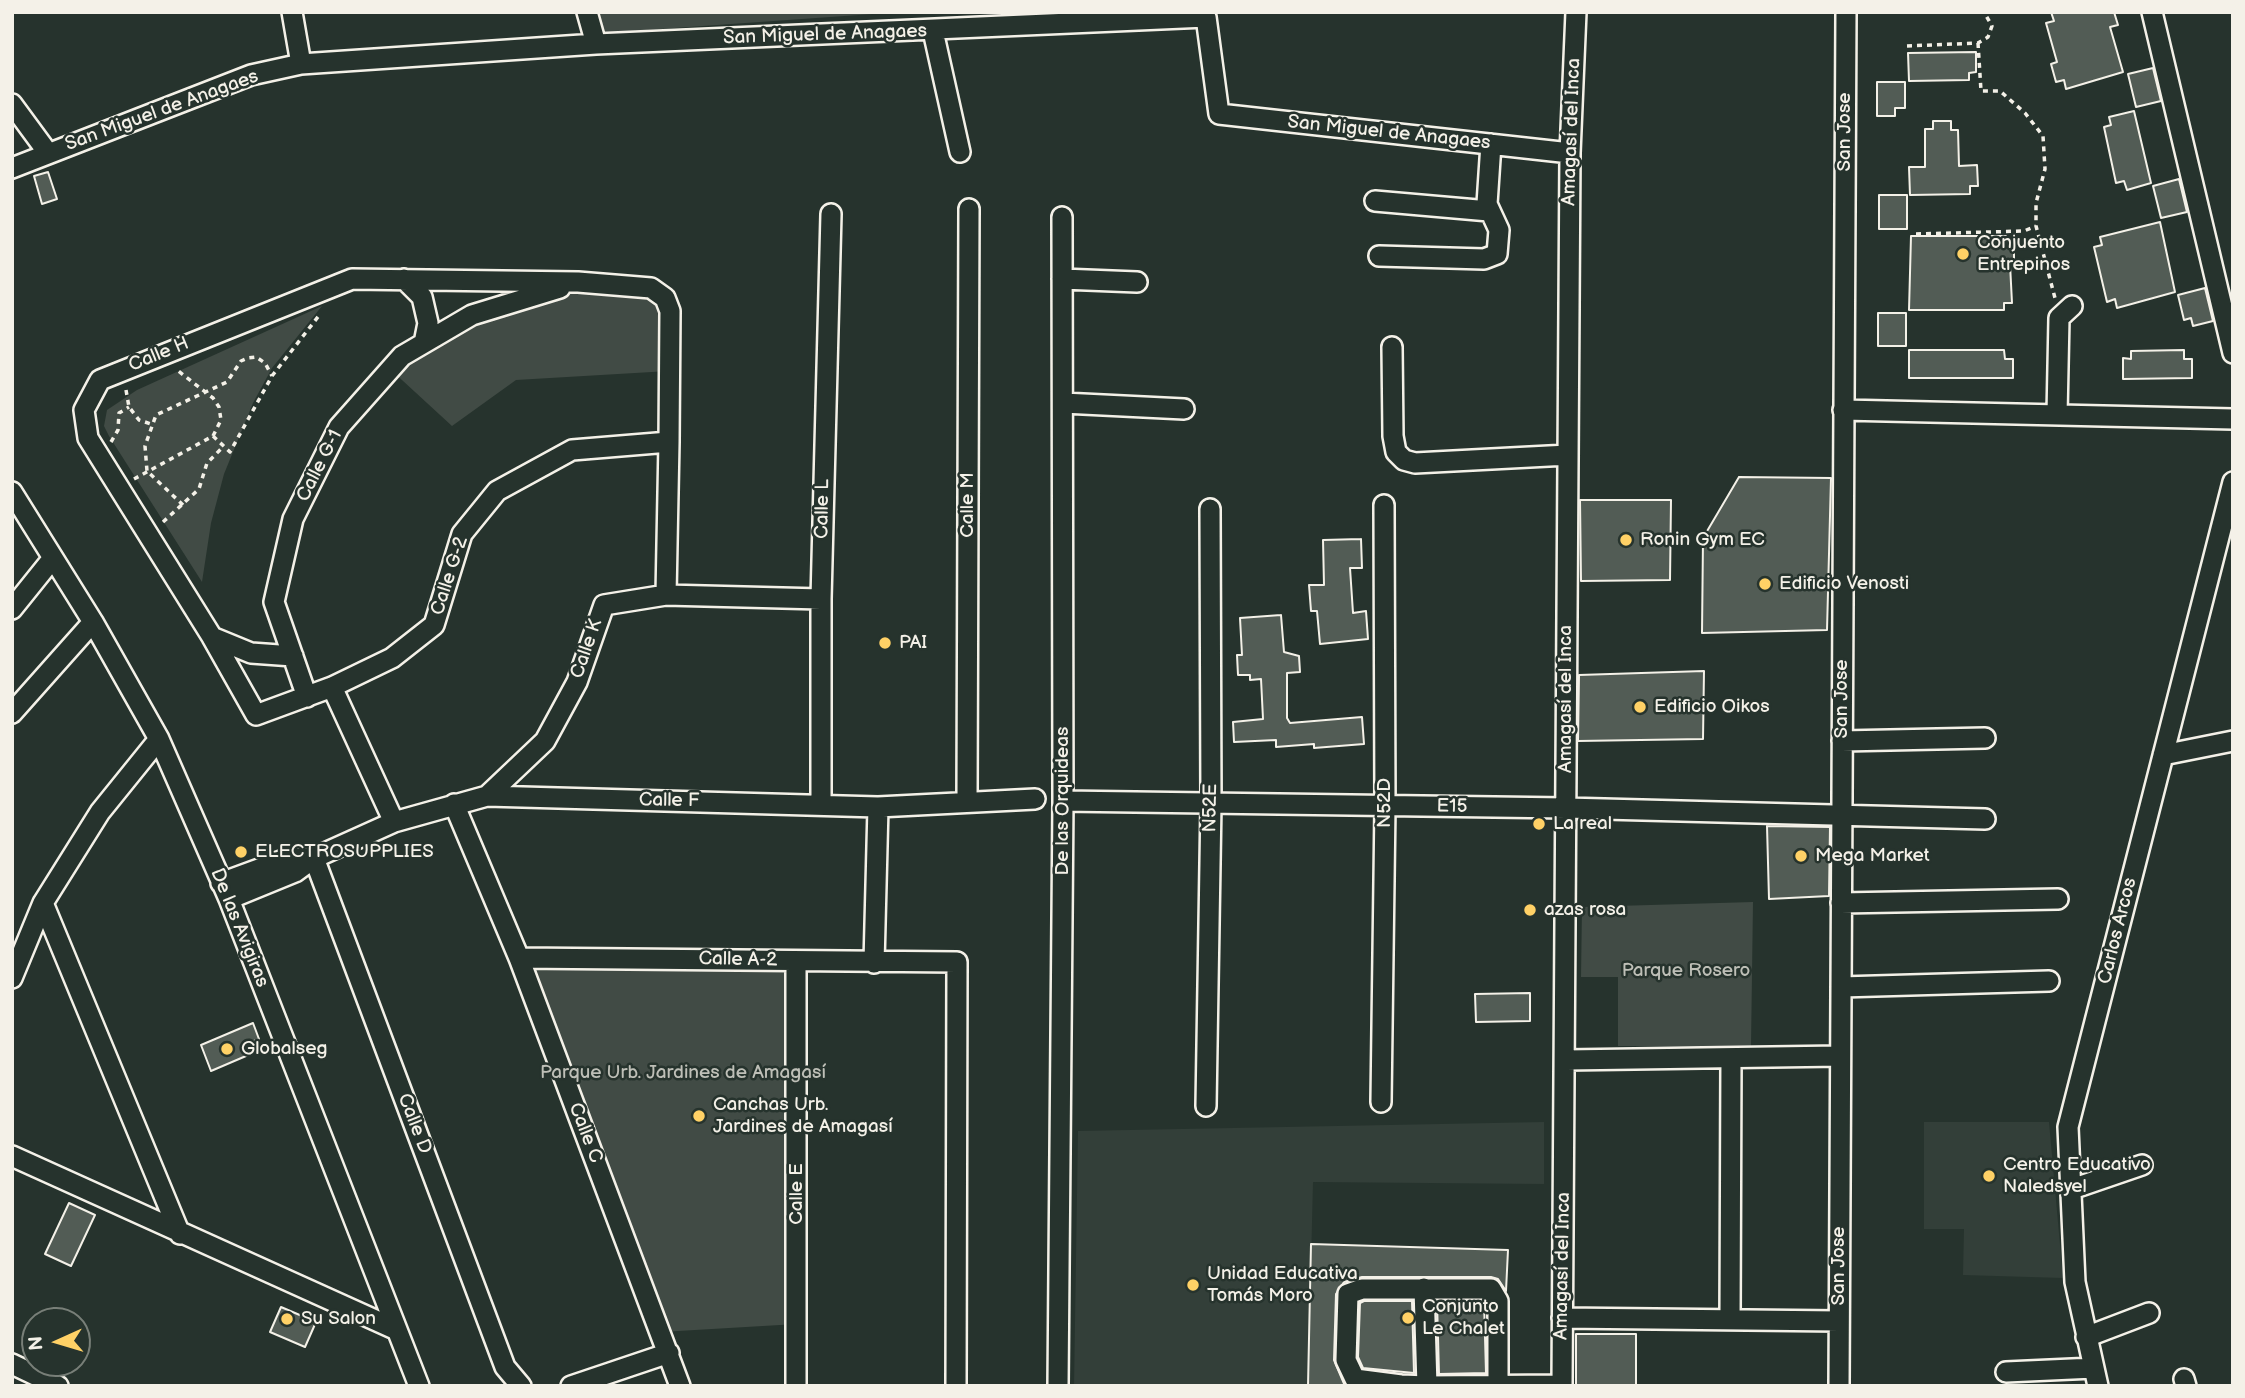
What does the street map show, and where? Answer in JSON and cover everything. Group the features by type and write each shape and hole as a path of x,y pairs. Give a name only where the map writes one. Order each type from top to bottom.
{"street":[{"path":"292,12 301,64"},
{"path":"587,12 596,44"},
{"name":"Amagasí del Inca","path":"1562,1385 1570,153 1576,12"},
{"name":"San Jose","path":"1839,1386 1846,12"},
{"path":"2152,12 2227,305 2233,353"},
{"name":"San Miguel de Anagaes","path":"12,168 251,75 301,64 596,44 933,31 1117,17 1206,17 1219,114 1570,153"},
{"path":"933,31 960,152"},
{"path":"12,104 48,153"},
{"path":"1379,256 1491,258 1500,248 1499,230 1489,211 1491,144"},
{"path":"1375,201 1489,211"},
{"name":"Calle M","path":"967,801 969,209"},
{"name":"Calle L","path":"821,805 821,599 831,214"},
{"name":"De las Orquideas","path":"1058,1386 1063,801 1062,217"},
{"name":"Calle H","path":"307,697 256,715 212,637 96,452 83,424 87,399 100,380 154,356 352,279 578,282 651,288 665,298 670,311 669,442"},
{"path":"404,279 422,296 428,323 424,343"},
{"path":"1062,279 1137,282"},
{"name":"Calle G-1","path":"307,697 274,603 293,519 339,427 402,356 472,315 578,282"},
{"path":"2057,415 2059,318 2068,308"},
{"path":"1392,347 1393,436 1396,452 1404,460 1415,463 1568,455"},
{"path":"1063,403 1184,409"},
{"path":"1843,411 2233,419"},
{"path":"666,595 669,442"},
{"name":"Calle G-2","path":"307,697 392,658 433,625 462,534 498,491 572,450 669,442"},
{"name":"Carlos Arcos","path":"2096,1377 2075,1282 2068,1127 2233,482"},
{"name":"De las Avigiras","path":"12,492 93,622 159,738 225,891 419,1386"},
{"name":"N52D","path":"1381,1102 1385,806 1384,505"},
{"name":"N52E","path":"1206,1106 1211,803 1210,509"},
{"path":"12,609 53,558"},
{"name":"Calle K","path":"487,796 545,741 577,682 604,605 666,595 821,599"},
{"path":"12,713 93,622"},
{"path":"212,637 251,653 293,656"},
{"path":"332,687 394,822"},
{"path":"12,978 43,903 100,812 159,738"},
{"path":"1842,741 1985,738"},
{"path":"2163,755 2233,741"},
{"name":"Calle F","path":"225,891 295,872 314,858 394,822 487,796 878,807 1035,799"},
{"name":"E15","path":"1063,801 1566,808 1985,819"},
{"name":"Calle C","path":"454,804 519,958 680,1386"},
{"path":"874,963 878,807"},
{"name":"Calle D","path":"314,858 505,1367 521,1386"},
{"path":"1841,903 2058,899"},
{"path":"43,903 180,1234"},
{"name":"Calle A-2","path":"519,958 957,962 956,1386"},
{"name":"Calle E","path":"796,961 796,1386"},
{"path":"1841,987 2049,981"},
{"path":"1566,1060 1840,1056"},
{"path":"1730,1320 1731,1058"},
{"path":"12,1156 397,1330"},
{"path":"2072,1189 2142,1165"},
{"path":"1424,1288 1427,1386"},
{"path":"1498,1385 1498,1301 1491,1289 1362,1289 1348,1294 1346,1360 1355,1379 1427,1386 1562,1385"},
{"path":"2086,1337 2149,1313"},
{"path":"1562,1318 1839,1321"},
{"path":"571,1386 668,1353"},
{"path":"12,1364 58,1386"},
{"path":"2006,1373 2096,1377"}],"path":[{"path":"1907,46 1978,43 1988,37 1992,26 1984,12"},
{"path":"1978,43 1981,91 2000,91 2025,113 2043,136 2045,169 2036,204 2036,226 2053,294 2068,308"},
{"path":"1916,234 2024,231 2036,226"},
{"path":"213,436 230,452 272,376 320,314 332,309"},
{"path":"120,488 213,436 221,420 219,407 205,390 154,356"},
{"path":"183,505 147,471 145,446 156,415 227,382 241,361 248,358 256,357 265,363 272,376"},
{"path":"121,371 129,407 139,420 151,425"},
{"path":"96,452 116,437 119,413 129,407"},
{"path":"149,535 199,489 207,463 223,447"}],"shaded area":[{"name":"Unidad Educativa Tomás Moro","path":"1544,1122 1544,1184 1313,1182 1308,1386 1074,1386 1078,1131"},
{"name":"Centro Educativo Naledsyel","path":"1924,1122 2049,1122 2063,1278 1963,1275 1964,1229 1924,1229"}],"green space":[{"path":"597,12 901,12 604,33"},
{"path":"578,276 632,276 668,308 669,371 516,380 452,426 390,369"},
{"path":"322,306 272,368 253,403 224,474 211,523 202,582 109,436 104,426 107,410 137,390"},
{"name":"Parque Rosero","path":"1753,902 1751,1046 1618,1046 1618,977 1581,977 1582,907"},
{"name":"Parque Urb. Jardines de Amagasí","path":"519,958 796,961 797,1324 661,1332"}],"building":[{"path":"2051,12 2114,12 2118,25 2110,27 2123,72 2066,89 2064,80 2056,82 2051,64 2057,62 2046,23 2054,21"},
{"path":"1976,52 1976,72 1969,73 1969,80 1909,81 1908,53"},
{"path":"2153,68 2161,101 2136,107 2128,74"},
{"path":"1877,82 1905,82 1905,108 1895,108 1895,116 1877,116"},
{"path":"2134,111 2151,183 2127,190 2124,181 2116,183 2104,127 2111,125 2109,117"},
{"path":"1933,121 1951,121 1951,130 1958,130 1959,166 1977,165 1978,186 1970,186 1970,194 1910,195 1909,167 1925,167 1925,129 1933,129"},
{"path":"48,172 57,199 42,204 34,176"},
{"path":"2179,179 2187,212 2161,218 2153,186"},
{"path":"1879,195 1907,195 1907,229 1879,229"},
{"path":"2160,222 2175,292 2117,308 2115,299 2107,302 2094,247 2102,245 2100,237"},
{"path":"1911,236 2006,236 2006,245 2014,245 2014,264 2010,264 2012,303 2004,303 2004,310 1909,310"},
{"path":"2205,288 2213,321 2193,326 2191,318 2184,320 2178,295"},
{"path":"1878,313 1906,313 1906,346 1878,346"},
{"path":"1909,350 2004,350 2005,359 2013,359 2013,378 1909,378"},
{"path":"2184,350 2184,359 2192,359 2192,378 2123,379 2123,358 2131,359 2131,351"},
{"name":"Edificio Venosti","path":"1739,477 1831,478 1827,630 1702,633 1703,538"},
{"name":"Ronin Gym EC","path":"1580,500 1671,500 1670,580 1581,581"},
{"path":"1361,539 1362,568 1350,568 1353,613 1366,611 1368,639 1320,644 1317,611 1311,611 1309,585 1324,585 1323,540"},
{"path":"1281,615 1284,652 1299,656 1300,672 1287,673 1287,718 1290,723 1362,717 1364,744 1314,748 1314,744 1276,747 1276,740 1234,742 1233,722 1263,719 1261,679 1250,680 1250,675 1238,675 1237,655 1242,655 1240,618"},
{"name":"Edificio Oikos","path":"1704,671 1703,739 1578,741 1579,675"},
{"name":"Mega Market","path":"1767,826 1830,827 1829,896 1769,899"},
{"path":"1530,993 1530,1021 1476,1022 1475,994"},
{"name":"Globalseg","path":"253,1023 259,1039 249,1043 253,1053 211,1071 201,1045"},
{"path":"69,1203 95,1215 71,1266 45,1254"},
{"path":"1311,1244 1508,1250 1506,1291 1498,1279 1491,1277 1362,1277 1344,1282 1336,1294 1334,1360 1345,1386 1308,1386"},
{"path":"1412,1301 1414,1373 1363,1368 1358,1357 1360,1303"},
{"path":"1437,1301 1484,1301 1486,1373 1439,1374"},
{"path":"281,1307 316,1322 305,1347 270,1332"},
{"path":"1576,1334 1636,1334 1636,1386 1576,1386"}],"place":[{"name":"Conjuento Entrepinos","path":"1963,254"},
{"name":"Ronin Gym EC","path":"1626,540"},
{"name":"Edificio Venosti","path":"1765,584"},
{"name":"PAI","path":"885,643"},
{"name":"Edificio Oikos","path":"1640,707"},
{"name":"La real","path":"1539,824"},
{"name":"ELECTROSUPPLIES","path":"241,852"},
{"name":"Mega Market","path":"1801,856"},
{"name":"azas rosa","path":"1530,910"},
{"name":"Globalseg","path":"227,1049"},
{"name":"Canchas Urb. Jardines de Amagasí","path":"699,1116"},
{"name":"Centro Educativo Naledsyel","path":"1989,1176"},
{"name":"Unidad Educativa Tomás Moro","path":"1193,1285"},
{"name":"Conjunto Le Chalet","path":"1408,1318"},
{"name":"Su Salon","path":"287,1319"}]}
